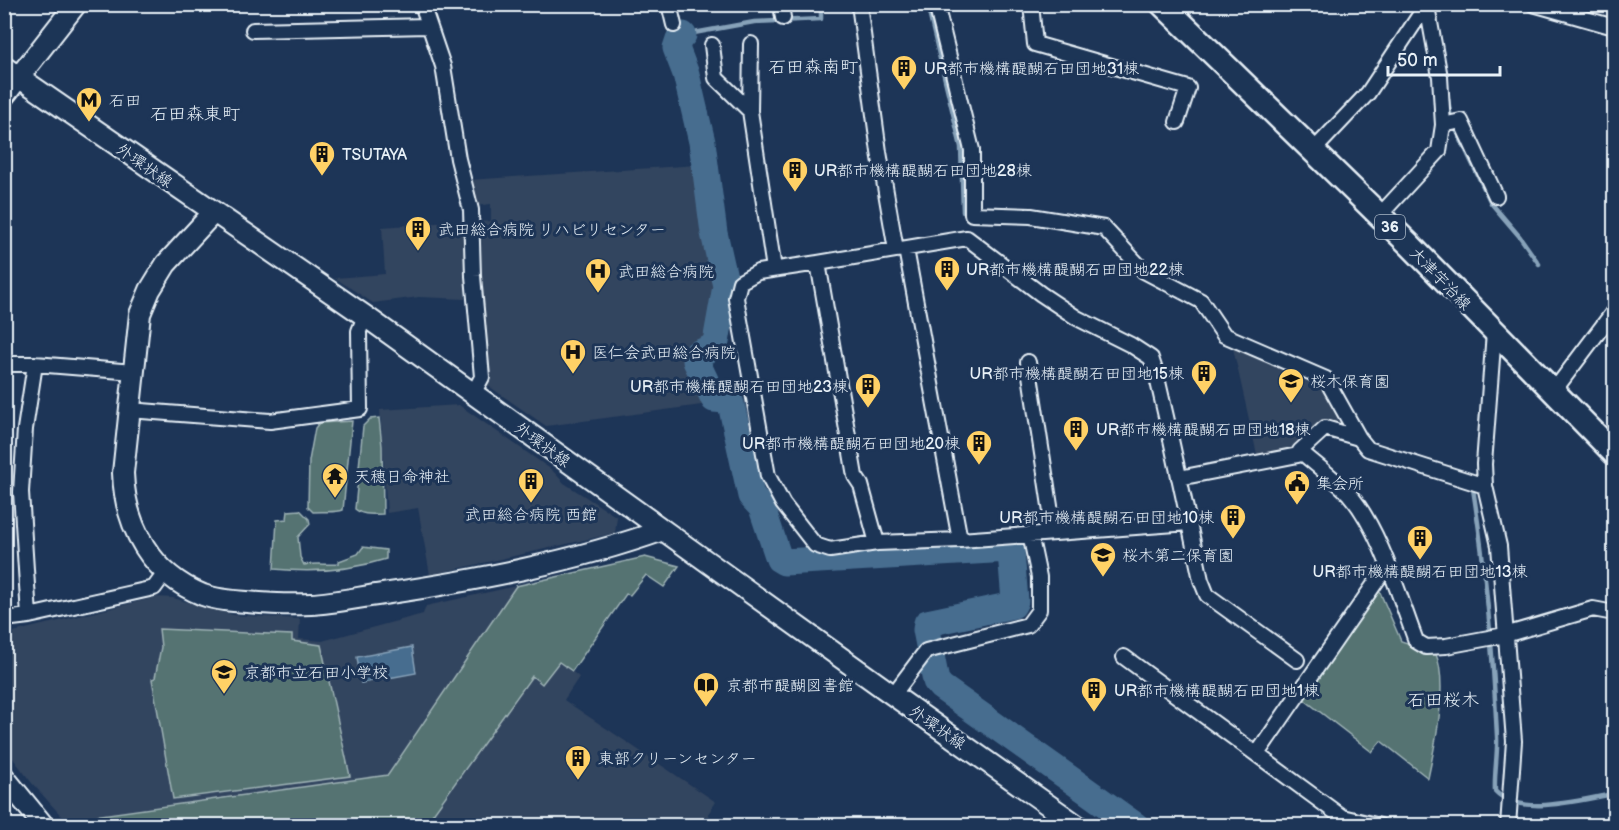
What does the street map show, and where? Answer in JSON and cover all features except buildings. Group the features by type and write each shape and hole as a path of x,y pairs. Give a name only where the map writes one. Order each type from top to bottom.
{"main road":[{"name":"大津宇治線","path":"1162,4 1379,216 1614,453"}],"street":[{"path":"4,96 12,72 76,4"},
{"path":"422,4 443,66 458,159 471,210 473,276 482,377 473,394"},
{"path":"669,4 674,25"},
{"path":"859,4 879,152 960,540"},
{"path":"936,4 972,150 972,214 967,238"},
{"path":"1030,4 1035,44 1188,88 1177,122"},
{"path":"1533,4 1614,27"},
{"path":"1312,152 1368,93 1427,5"},
{"path":"1379,216 1438,151 1444,124 1440,77 1427,5"},
{"path":"253,30 428,26"},
{"path":"751,44 750,111 774,269"},
{"path":"712,45 717,78 750,111"},
{"name":"外環状線","path":"12,72 365,316 892,695 1078,825"},
{"path":"1444,124 1461,121 1496,196"},
{"path":"213,213 166,264 150,290 140,314 123,473 126,505 138,536 165,573 189,589 221,600 312,604 434,586 504,572 616,546 663,530"},
{"path":"972,214 1030,216 1104,228 1144,271 1201,301 1224,335 1326,379 1359,438 1368,449 1485,486"},
{"path":"1188,523 960,540 878,543 830,550 815,545 783,504 768,476 736,298 740,282 758,272 967,238 1077,318 1131,345 1150,358 1156,374 1206,595 1297,660"},
{"path":"818,264 855,476 861,485 878,543"},
{"path":"1553,392 1614,311"},
{"path":"129,410 270,421 360,409 359,332 365,316"},
{"path":"1494,332 1485,425 1485,486 1499,546 1514,741 1508,825"},
{"path":"1028,362 1054,532"},
{"path":"4,364 35,364 134,372"},
{"path":"29,616 21,492 25,429 35,364"},
{"path":"1179,478 1298,454 1325,428 1359,438"},
{"path":"1300,451 1349,495 1370,526 1388,566 1416,641 1426,647 1505,635 1593,609 1614,613"},
{"path":"892,695 930,649 1028,625 1039,610 1039,577 1030,534"},
{"path":"1257,754 1388,566"},
{"path":"4,619 29,616 154,588 165,573"},
{"path":"1124,657 1342,818 1380,825"},
{"path":"4,777 44,825"}],"shaded area":[{"name":"武田総合病院","path":"698,165 702,211 709,246 710,280 715,280 718,297 709,342 684,352 688,368 709,404 546,426 487,385 478,305 480,236 477,222 491,221 491,204 475,206 468,180"},
{"path":"462,221 466,224 465,299 419,297 373,303 335,278 385,274 382,227"},
{"name":"桜木保育園","path":"1232,344 1325,384 1348,423 1343,430 1326,424 1297,451 1258,459"},
{"path":"459,405 552,470 564,483 617,517 615,533 430,575 418,508 387,513 380,410"},
{"name":"京都市立石田小学校","path":"516,586 388,775 65,820 5,748 5,634 157,597 173,598 234,615 300,619 299,639 322,641 423,614 426,606"},
{"path":"412,647 416,673 361,683 357,657"},
{"path":"559,661 579,677 564,700 716,802 708,814 719,825 425,826 532,676"}],"green space":[{"path":"379,418 382,446 383,514 361,513 355,509 363,426 370,419"},
{"path":"352,421 343,510 313,512 308,507 309,461 315,428 319,423"},
{"path":"300,510 309,519 310,524 298,537 300,557 304,565 339,564 339,561 358,554 363,547 386,550 386,559 331,570 274,569 277,520 287,519 288,511"},
{"path":"645,557 679,566 664,587 646,575 630,595 626,594 572,671 559,662 542,684 532,676 425,825 70,826 65,820 388,775 516,586"},
{"path":"1376,583 1401,641 1435,652 1439,665 1441,697 1428,778 1381,741 1372,752 1297,694"},
{"path":"159,629 292,635 292,641 321,645 350,776 173,799 152,679 155,678 161,647"}],"waterway":[{"path":"683,35 754,22 821,19 821,4"},
{"path":"927,4 961,147 963,212"},
{"path":"683,35 676,48 686,74 702,142 714,233 726,286 716,342 711,348 697,354 696,361 714,399 725,400 731,404 751,496 762,508 779,559 784,562 1009,549 1015,601 1013,605 927,623 926,630 936,681 941,687 1136,826"},
{"path":"1447,92 1451,119 1491,203 1539,264"},
{"path":"1473,489 1485,581 1493,674 1497,743 1495,791 1506,799 1520,804 1535,805 1614,794"}],"place":[{"name":"UR都市機構醍醐石田団地31棟","path":"904,91"},
{"name":"石田","path":"89,123"},
{"name":"TSUTAYA","path":"322,177"},
{"name":"UR都市機構醍醐石田団地28棟","path":"795,193"},
{"name":"武田総合病院 リハビリセンター","path":"418,252"},
{"name":"UR都市機構醍醐石田団地22棟","path":"947,292"},
{"name":"武田総合病院","path":"598,294"},
{"name":"医仁会武田総合病院","path":"573,375"},
{"name":"UR都市機構醍醐石田団地15棟","path":"1204,396"},
{"name":"桜木保育園","path":"1291,404"},
{"name":"UR都市機構醍醐石田団地23棟","path":"868,409"},
{"name":"UR都市機構醍醐石田団地18棟","path":"1076,452"},
{"name":"UR都市機構醍醐石田団地20棟","path":"979,466"},
{"name":"天穂日命神社","path":"335,499"},
{"name":"武田総合病院 西館","path":"531,504"},
{"name":"集会所","path":"1297,506"},
{"name":"UR都市機構醍醐石田団地10棟","path":"1233,540"},
{"name":"UR都市機構醍醐石田団地13棟","path":"1420,561"},
{"name":"桜木第二保育園","path":"1103,578"},
{"name":"京都市立石田小学校","path":"224,695"},
{"name":"京都市醍醐図書館","path":"706,708"},
{"name":"UR都市機構醍醐石田団地1棟","path":"1094,713"},
{"name":"東部クリーンセンター","path":"578,781"}],"district":[{"name":"石田森南町","path":"813,67"},
{"name":"石田森東町","path":"195,114"},
{"name":"石田桜木","path":"1443,700"}]}
